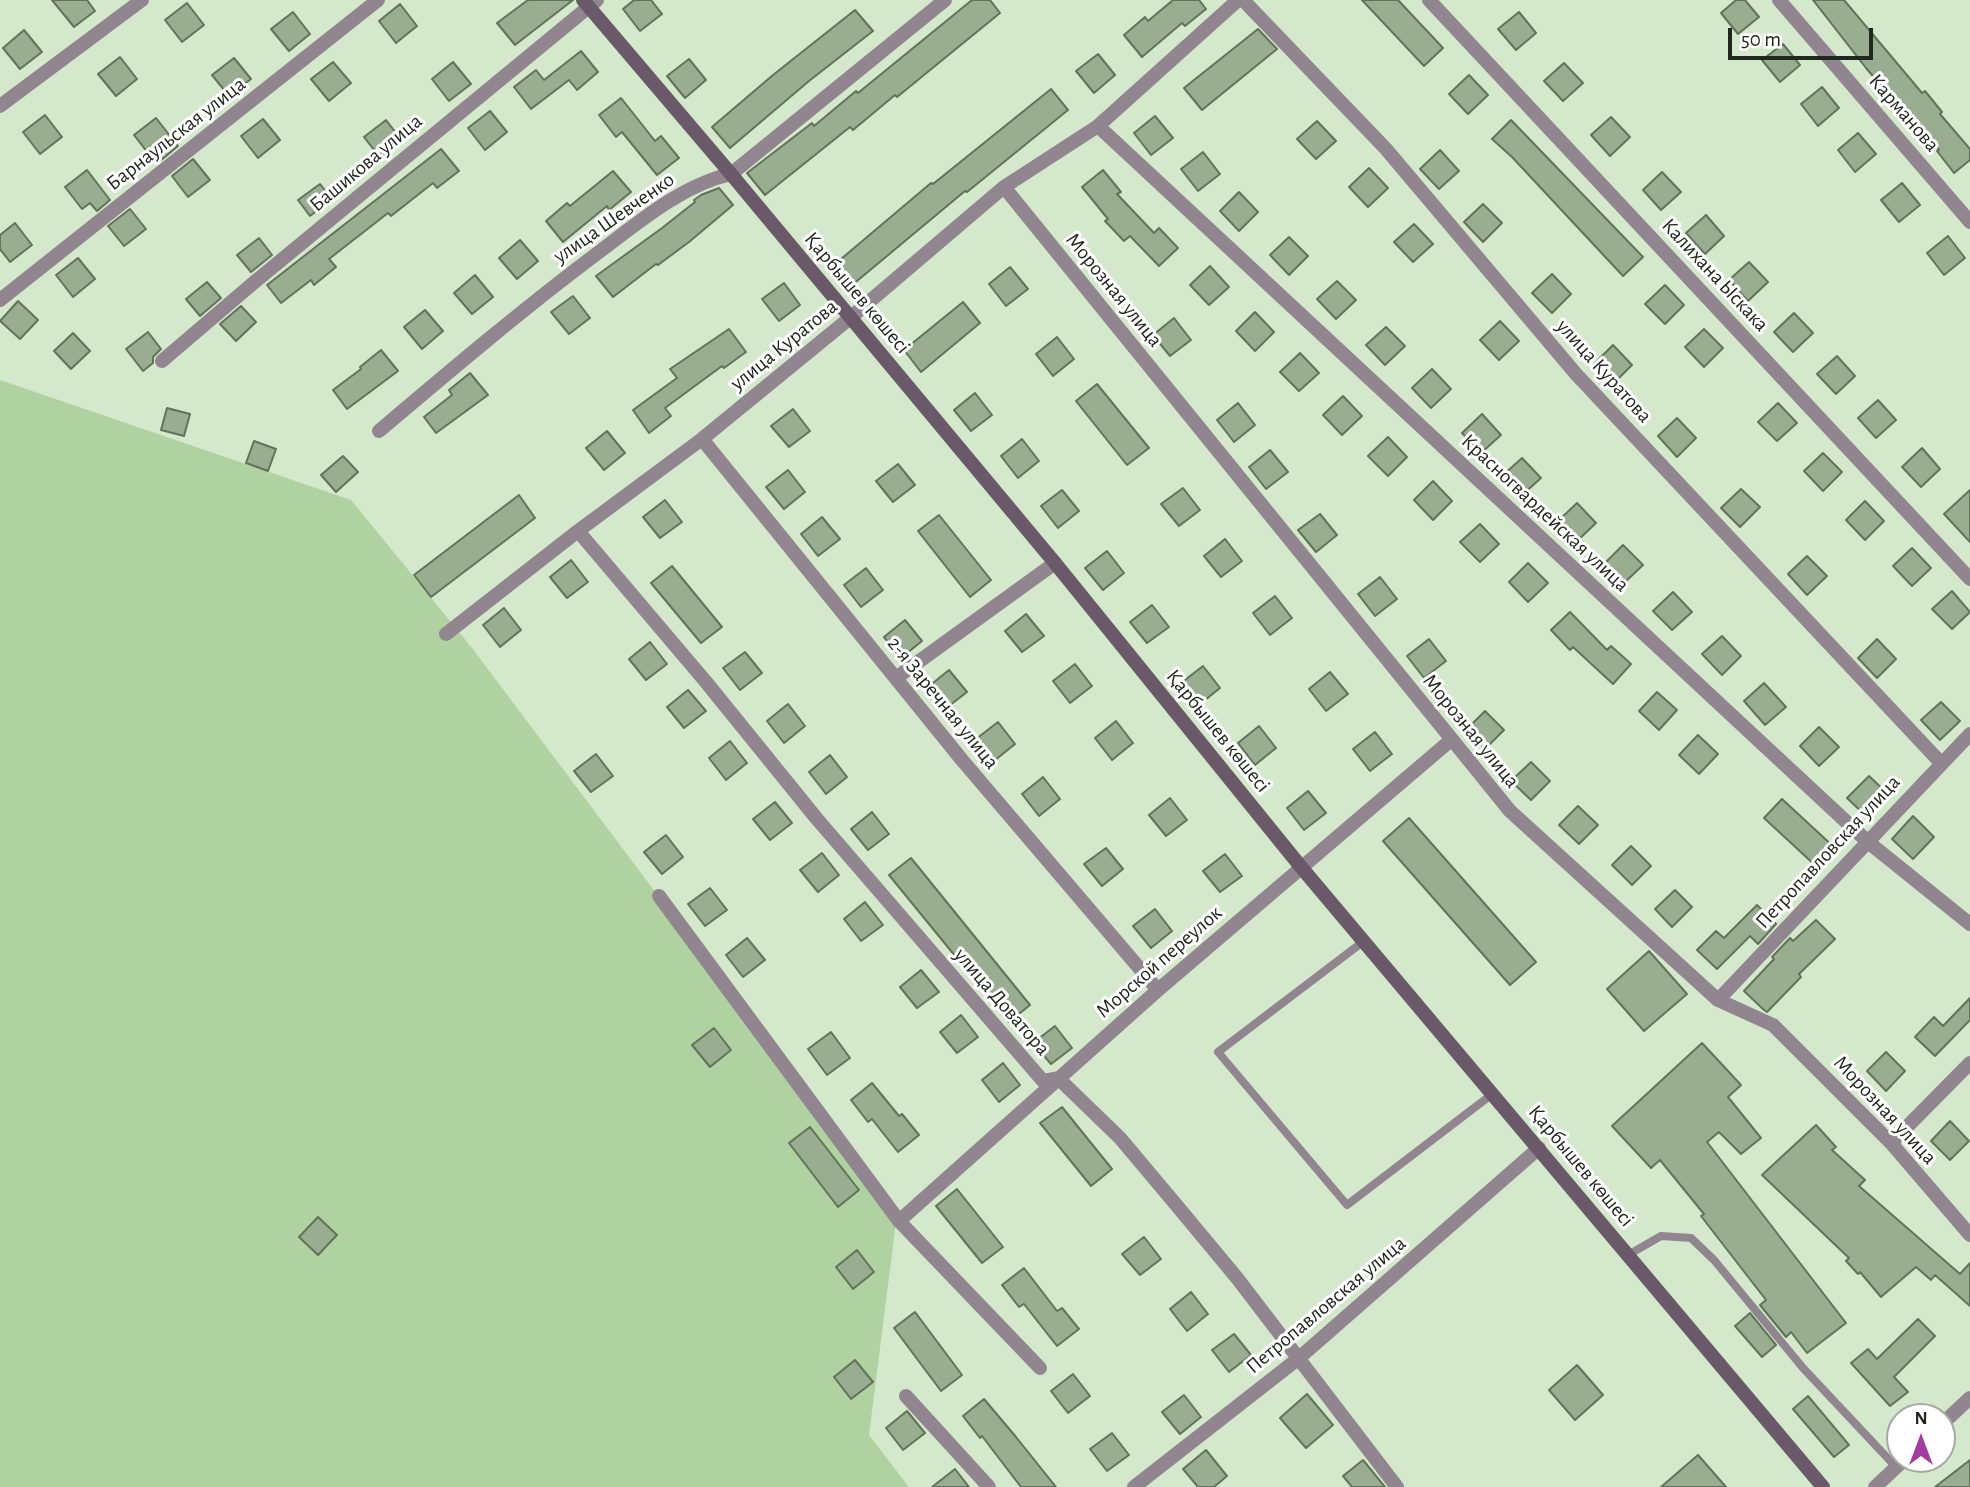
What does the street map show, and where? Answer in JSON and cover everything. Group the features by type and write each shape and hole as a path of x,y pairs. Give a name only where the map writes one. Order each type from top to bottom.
{"main road":[{"name":"Қарбышев көшесі","path":"589,2 1055,563 1301,867 1823,1487"}],"street":[{"path":"0,106 142,0"},
{"name":"Барнаульская улица","path":"0,300 378,0"},
{"name":"улица Шевченко","path":"379,431 552,287 651,213 712,178 731,174 945,0"},
{"name":"улица Куратова","path":"446,634 702,439 1004,187 1098,126 1241,0 1386,149 1576,374 1941,763"},
{"name":"Калихана Ыскака","path":"1429,0 1970,579"},
{"name":"Карманова","path":"1779,0 1970,222"},
{"name":"Башикова улица","path":"162,361 589,2"},
{"name":"Красногвардейская улица","path":"1098,126 1868,842 1970,924"},
{"name":"Морозная улица","path":"1004,187 1510,811 1718,1000 1773,1025 1891,1143 1970,1235"},
{"name":"2-я Заречная улица","path":"702,439 962,760 1158,990"},
{"name":"улица Доватора","path":"578,531 817,819 1043,1081 1058,1078 1120,1138 1228,1268 1397,1487"},
{"path":"896,678 1055,563"},
{"name":"Петропавловская улица","path":"1718,1000 1970,734"},
{"name":"Морской переулок","path":"899,1222 1158,990 1451,740"},
{"path":"660,896 899,1222 1040,1368"},
{"path":"1891,1143 1970,1063"},
{"name":"Петропавловская улица","path":"1133,1487 1299,1358 1539,1148"},
{"path":"906,1396 989,1487"},
{"path":"1956,1411 1970,1398"},
{"path":"1875,1487 1890,1473"}],"lane":[{"path":"1364,941 1218,1052 1347,1205 1492,1095"},
{"path":"1628,1255 1661,1236 1691,1238 1714,1260 1802,1368 1886,1449"}],"green space":[{"path":"0,380 351,500 472,648 897,1214 869,1435 909,1487 0,1487"}],"building":[{"path":"52,0 87,0 95,11 74,27"},
{"path":"528,0 573,0 515,45 497,23"},
{"path":"634,0 651,0 662,14 640,31 623,9"},
{"path":"972,0 990,0 1000,13 897,97 895,95 853,130 850,127 765,195 747,173 812,123 814,126 856,91 858,93"},
{"path":"1173,0 1199,0 1206,9 1185,26 1182,23 1142,57 1124,35 1145,17 1148,21"},
{"path":"1362,0 1398,0 1443,48 1424,66"},
{"path":"1736,0 1745,0 1759,17 1738,34 1721,13"},
{"path":"1813,0 1844,0 1922,93 1925,91 1942,112 1940,114 1970,149 1970,160 1954,173 1937,151 1939,150 1886,87 1884,89 1866,68"},
{"path":"187,3 204,25 182,42 165,20"},
{"path":"400,4 417,26 396,43 379,21"},
{"path":"855,10 873,31 730,148 712,127"},
{"path":"293,12 310,34 289,51 271,29"},
{"path":"1519,12 1536,33 1516,50 1498,29"},
{"path":"1258,29 1277,49 1202,110 1184,88"},
{"path":"24,30 42,52 20,69 3,48"},
{"path":"1783,44 1800,65 1780,82 1762,60"},
{"path":"581,51 598,72 577,90 569,80 531,109 514,87 536,70 544,80"},
{"path":"1098,54 1115,75 1094,93 1076,71"},
{"path":"120,57 137,79 116,96 98,74"},
{"path":"234,58 251,79 229,96 212,75"},
{"path":"689,59 706,80 685,98 667,76"},
{"path":"333,62 351,83 329,101 311,79"},
{"path":"453,62 471,84 449,101 432,79"},
{"path":"1564,63 1583,83 1563,101 1544,81"},
{"path":"1469,75 1488,95 1468,114 1449,94"},
{"path":"1822,87 1839,108 1818,126 1801,104"},
{"path":"1051,89 1068,110 845,291 828,270 931,183"},
{"path":"621,98 655,141 661,136 679,158 657,175 622,132 616,137 599,115"},
{"path":"490,111 507,132 485,150 468,128"},
{"path":"45,115 62,137 40,154 23,132"},
{"path":"1155,116 1173,138 1151,155 1134,133"},
{"path":"1611,117 1630,137 1610,156 1591,135"},
{"path":"156,118 178,146 160,161 155,154 151,157 134,135"},
{"path":"263,119 280,140 258,158 241,136"},
{"path":"386,120 403,142 381,159 364,137"},
{"path":"1511,120 1643,257 1623,276 1492,139"},
{"path":"1317,121 1336,141 1316,159 1297,139"},
{"path":"1858,133 1876,154 1855,172 1838,150"},
{"path":"441,149 459,171 437,188 433,183 391,216 388,213 329,259 336,267 314,285 311,280 281,303 267,285"},
{"path":"1440,150 1459,171 1439,189 1420,169"},
{"path":"1203,152 1220,174 1198,191 1181,169"},
{"path":"193,159 210,180 188,197 172,176"},
{"path":"1369,168 1388,188 1368,207 1349,187"},
{"path":"87,170 110,200 97,211 90,203 82,209 65,187"},
{"path":"1103,170 1121,192 1117,194 1154,233 1159,228 1178,248 1159,266 1130,236 1124,241 1105,221 1108,219 1082,187"},
{"path":"613,171 631,192 609,210 607,206 563,242 546,221 567,203 570,206"},
{"path":"1662,172 1681,192 1661,210 1643,190"},
{"path":"1902,183 1920,205 1899,222 1881,200"},
{"path":"320,184 332,199 310,216 298,200"},
{"path":"719,188 733,205 689,242 613,297 596,276 662,228 695,202 694,200"},
{"path":"1239,192 1258,212 1239,231 1220,211"},
{"path":"1483,204 1502,223 1483,242 1464,222"},
{"path":"130,209 146,229 124,246 108,226"},
{"path":"1706,215 1724,236 1705,254 1686,233"},
{"path":"15,223 32,245 10,262 0,249 0,235"},
{"path":"1414,224 1433,244 1413,262 1394,242"},
{"path":"1948,236 1965,258 1944,275 1927,253"},
{"path":"1289,237 1308,256 1289,275 1270,255"},
{"path":"259,238 272,255 251,272 237,255"},
{"path":"520,240 538,261 517,279 499,258"},
{"path":"78,258 95,279 73,297 56,275"},
{"path":"1749,262 1768,282 1748,301 1729,280"},
{"path":"1210,266 1229,287 1209,305 1190,285"},
{"path":"1010,267 1028,289 1006,306 989,284"},
{"path":"1552,274 1571,294 1552,313 1532,293"},
{"path":"475,275 493,297 472,314 454,293"},
{"path":"1337,281 1356,300 1336,319 1317,299"},
{"path":"207,282 221,298 200,316 186,299"},
{"path":"784,283 800,305 779,321 762,299"},
{"path":"1665,285 1684,305 1665,324 1645,304"},
{"path":"573,296 590,318 569,334 551,312"},
{"path":"18,301 38,320 20,339 0,321"},
{"path":"963,302 980,323 921,372 904,350"},
{"path":"241,306 256,322 236,341 220,324"},
{"path":"425,310 443,331 422,349 404,327"},
{"path":"1255,312 1274,332 1255,351 1236,331"},
{"path":"1794,313 1813,333 1793,352 1774,332"},
{"path":"1174,318 1191,340 1170,356 1153,335"},
{"path":"1500,321 1519,341 1499,360 1480,340"},
{"path":"1386,327 1405,346 1385,365 1366,345"},
{"path":"729,329 746,352 724,368 722,366 665,408 671,416 649,433 633,410 677,378 670,369"},
{"path":"1704,329 1723,348 1704,367 1685,347"},
{"path":"148,332 161,349 153,357 153,363 143,371 126,349"},
{"path":"73,333 90,351 71,369 54,351"},
{"path":"1057,337 1074,359 1053,376 1036,354"},
{"path":"1613,345 1632,365 1613,384 1594,364"},
{"path":"381,350 398,371 347,409 333,390"},
{"path":"1300,353 1319,373 1299,391 1280,372"},
{"path":"1837,356 1855,376 1836,394 1817,374"},
{"path":"1432,369 1451,389 1431,408 1412,388"},
{"path":"470,373 488,395 436,433 424,417 452,395 449,390"},
{"path":"1097,384 1149,448 1127,465 1076,401"},
{"path":"975,393 992,415 971,431 954,410"},
{"path":"1343,396 1362,416 1342,435 1323,415"},
{"path":"1878,400 1896,420 1876,438 1858,418"},
{"path":"1238,403 1255,425 1234,442 1217,420"},
{"path":"1778,403 1797,423 1777,441 1758,422"},
{"path":"167,408 190,414 184,436 161,430"},
{"path":"793,409 810,431 789,447 771,426"},
{"path":"1482,414 1501,435 1481,453 1462,433"},
{"path":"1677,418 1696,438 1677,457 1658,436"},
{"path":"607,431 625,453 604,470 586,448"},
{"path":"1388,437 1407,457 1388,476 1368,456"},
{"path":"1022,439 1039,461 1018,478 1001,456"},
{"path":"254,441 276,449 268,471 246,463"},
{"path":"1922,448 1940,469 1921,487 1902,467"},
{"path":"1270,450 1288,472 1266,489 1249,467"},
{"path":"1823,453 1842,472 1823,491 1804,471"},
{"path":"343,456 358,472 336,492 321,475"},
{"path":"1522,458 1541,478 1521,496 1502,476"},
{"path":"898,464 915,485 893,502 876,481"},
{"path":"788,470 805,492 784,509 766,487"},
{"path":"1433,481 1452,501 1433,520 1414,500"},
{"path":"1183,488 1200,510 1179,526 1161,504"},
{"path":"1741,489 1760,507 1740,527 1721,508"},
{"path":"1062,490 1079,511 1058,528 1041,506"},
{"path":"1970,490 1970,542 1944,514"},
{"path":"519,495 535,518 431,597 414,575"},
{"path":"665,500 682,522 660,538 643,517"},
{"path":"1865,501 1884,521 1865,540 1846,520"},
{"path":"1577,503 1596,523 1576,542 1557,522"},
{"path":"1320,514 1337,535 1316,552 1298,530"},
{"path":"939,515 991,580 970,597 918,531"},
{"path":"822,517 840,539 818,556 801,534"},
{"path":"1480,524 1499,544 1480,562 1460,542"},
{"path":"1225,539 1242,561 1221,577 1204,556"},
{"path":"1623,545 1643,565 1623,584 1604,564"},
{"path":"1912,548 1931,568 1912,586 1893,566"},
{"path":"1107,551 1124,573 1103,590 1085,568"},
{"path":"1807,556 1827,576 1807,595 1788,574"},
{"path":"571,560 588,582 567,598 550,577"},
{"path":"1528,563 1548,583 1528,602 1509,582"},
{"path":"672,566 722,627 701,643 651,583"},
{"path":"866,568 883,590 861,607 844,585"},
{"path":"1380,577 1397,599 1375,616 1358,594"},
{"path":"1952,591 1970,612 1952,629 1932,609"},
{"path":"1673,592 1692,612 1672,630 1653,611"},
{"path":"1275,596 1292,618 1270,635 1253,613"},
{"path":"1152,605 1169,627 1147,643 1130,622"},
{"path":"504,608 521,630 500,647 483,625"},
{"path":"1570,612 1607,650 1611,646 1631,664 1613,684 1573,647 1570,650 1551,630"},
{"path":"1026,614 1044,636 1022,652 1005,631"},
{"path":"905,620 922,641 901,658 884,637"},
{"path":"1722,636 1741,656 1722,675 1702,654"},
{"path":"1429,639 1446,661 1424,678 1407,656"},
{"path":"1877,639 1896,659 1877,678 1858,658"},
{"path":"650,642 667,664 646,680 629,659"},
{"path":"745,652 762,673 740,690 723,668"},
{"path":"1075,664 1092,686 1070,703 1053,681"},
{"path":"1203,666 1220,688 1199,705 1181,683"},
{"path":"949,670 967,692 945,709 928,687"},
{"path":"1330,672 1348,694 1326,711 1309,689"},
{"path":"1764,683 1786,707 1765,725 1744,701"},
{"path":"688,690 706,711 684,728 667,707"},
{"path":"1657,692 1677,710 1659,730 1639,711"},
{"path":"1941,702 1960,721 1940,740 1921,720"},
{"path":"788,704 805,726 784,743 767,721"},
{"path":"1485,711 1504,730 1485,749 1466,730"},
{"path":"1116,721 1133,743 1112,760 1095,738"},
{"path":"998,722 1015,744 994,761 976,739"},
{"path":"1259,726 1276,748 1255,765 1238,743"},
{"path":"1819,727 1839,747 1819,766 1800,746"},
{"path":"1375,732 1392,754 1370,771 1353,749"},
{"path":"1698,735 1718,754 1699,774 1679,755"},
{"path":"730,741 747,763 726,780 709,758"},
{"path":"596,754 613,776 591,792 574,771"},
{"path":"830,755 847,777 826,794 809,772"},
{"path":"1531,762 1550,781 1531,800 1511,781"},
{"path":"1869,776 1890,796 1868,818 1847,798"},
{"path":"1043,777 1060,799 1039,816 1022,794"},
{"path":"1308,791 1326,813 1304,830 1287,808"},
{"path":"1170,798 1187,820 1166,836 1149,815"},
{"path":"1782,799 1836,849 1818,868 1764,818"},
{"path":"775,802 792,823 770,840 753,819"},
{"path":"1578,806 1598,825 1579,844 1559,825"},
{"path":"872,812 889,834 868,850 851,829"},
{"path":"1913,816 1934,837 1913,859 1892,839"},
{"path":"1409,818 1536,962 1510,985 1383,841"},
{"path":"666,835 683,857 662,874 644,852"},
{"path":"1631,846 1651,866 1632,885 1612,865"},
{"path":"1106,848 1123,869 1102,886 1084,864"},
{"path":"822,853 839,875 818,892 800,870"},
{"path":"1225,854 1242,876 1220,892 1203,871"},
{"path":"911,858 1030,1005 1009,1022 889,875"},
{"path":"710,888 727,910 705,926 688,904"},
{"path":"1675,890 1692,907 1672,927 1655,909"},
{"path":"865,902 883,925 861,941 844,919"},
{"path":"1757,905 1776,924 1758,944 1750,936 1717,969 1697,950 1716,931 1724,938"},
{"path":"1155,909 1172,931 1151,948 1133,926"},
{"path":"1816,920 1835,939 1799,974 1801,977 1767,1012 1744,991 1790,938 1793,941"},
{"path":"747,938 765,960 743,977 726,955"},
{"path":"1649,951 1687,994 1644,1031 1607,989"},
{"path":"921,970 939,992 917,1008 900,987"},
{"path":"1970,998 1970,1020 1935,1056 1915,1037 1934,1017 1943,1026"},
{"path":"961,1015 978,1037 957,1053 940,1032"},
{"path":"1055,1026 1072,1048 1051,1064 1033,1043"},
{"path":"714,1028 731,1050 710,1067 692,1045"},
{"path":"831,1032 850,1058 827,1075 808,1049"},
{"path":"1702,1043 1741,1085 1728,1097 1761,1138 1741,1154 1719,1132 1707,1142 1846,1323 1807,1353 1791,1332 1786,1337 1760,1305 1766,1300 1701,1216 1704,1214 1660,1160 1651,1168 1612,1126"},
{"path":"1886,1052 1905,1071 1886,1091 1867,1071"},
{"path":"1003,1063 1020,1085 999,1102 982,1080"},
{"path":"872,1083 919,1135 898,1152 872,1119 868,1122 851,1100"},
{"path":"1062,1107 1112,1169 1091,1186 1040,1123"},
{"path":"1950,1121 1969,1141 1950,1160 1931,1141"},
{"path":"1816,1125 1836,1147 1832,1150 1865,1180 1859,1186 1960,1274 1970,1263 1970,1306 1935,1275 1931,1280 1916,1267 1881,1297 1860,1272 1858,1274 1846,1261 1849,1258 1762,1175"},
{"path":"810,1127 859,1190 838,1207 789,1143"},
{"path":"957,1189 1003,1247 982,1263 936,1206"},
{"path":"318,1217 337,1235 318,1255 299,1237"},
{"path":"1144,1237 1161,1259 1140,1275 1122,1254"},
{"path":"857,1250 874,1272 853,1289 836,1267"},
{"path":"1024,1268 1057,1311 1062,1308 1079,1329 1057,1346 1024,1304 1019,1307 1002,1285"},
{"path":"1191,1292 1208,1314 1187,1331 1170,1309"},
{"path":"915,1312 962,1375 941,1391 894,1328"},
{"path":"1750,1313 1776,1345 1762,1357 1735,1326"},
{"path":"1918,1319 1935,1336 1894,1377 1908,1392 1894,1403 1887,1403 1851,1363 1868,1349 1877,1359"},
{"path":"1234,1334 1251,1355 1229,1372 1212,1350"},
{"path":"855,1360 873,1382 851,1399 834,1377"},
{"path":"1577,1365 1603,1395 1575,1420 1549,1390"},
{"path":"1073,1374 1090,1396 1068,1413 1051,1391"},
{"path":"1307,1394 1333,1425 1306,1448 1280,1418"},
{"path":"1184,1395 1201,1417 1180,1434 1162,1412"},
{"path":"1808,1396 1849,1445 1834,1457 1793,1409"},
{"path":"984,1399 1056,1487 1021,1487 982,1436 980,1438 963,1416"},
{"path":"907,1411 925,1433 903,1450 886,1428"},
{"path":"1112,1433 1129,1455 1107,1471 1090,1449"},
{"path":"1206,1450 1227,1476 1214,1487 1198,1487 1183,1469"},
{"path":"1698,1455 1726,1487 1661,1487"},
{"path":"1363,1460 1385,1487 1352,1487 1343,1476"},
{"path":"1970,1460 1970,1487 1935,1487 1956,1473"},
{"path":"955,1469 969,1487 932,1487"}]}
